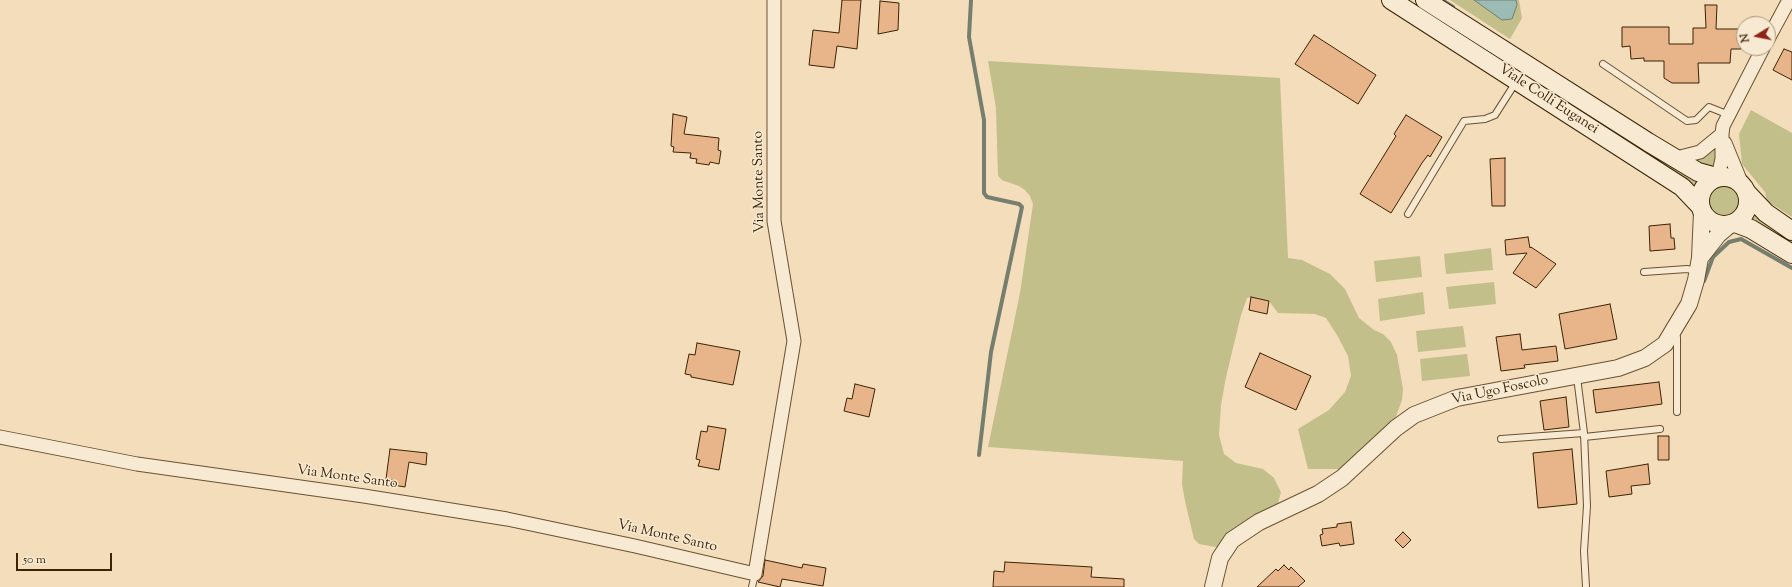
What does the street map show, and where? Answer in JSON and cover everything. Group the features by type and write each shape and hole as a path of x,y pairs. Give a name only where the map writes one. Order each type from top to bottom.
{"main road":[{"name":"Viale Colli Euganei","path":"1391,0 1682,187 1714,223 1733,224 1751,229 1792,254"},
{"name":"Viale Colli Euganei","path":"1425,0 1648,142 1698,172 1717,177 1730,177 1744,188"},
{"path":"1701,209 1700,194 1703,189 1717,177"},
{"path":"1733,224 1740,220 1747,210 1748,205 1744,188"},
{"path":"1744,188 1766,213 1792,231"}],"street":[{"name":"Via Monte Santo","path":"0,437 137,464 364,496 507,519 635,546 754,581 794,340 774,221 774,0"},
{"path":"1776,30 1787,17 1789,0"},
{"path":"1717,177 1722,159 1722,134 1729,115 1759,56"},
{"path":"1676,158 1700,152 1722,134"},
{"path":"1722,134 1744,188"},
{"name":"Via Ugo Foscolo","path":"1213,587 1220,558 1232,540 1259,522 1318,494 1342,478 1396,428 1414,415 1456,398 1618,368 1645,358 1665,344 1689,304 1699,265 1701,209"},
{"name":"Via Ugo Foscolo","path":"1699,265 1718,235 1733,224"}],"lane":[{"path":"1603,64 1687,121 1696,120 1709,107 1729,115"},
{"path":"1408,214 1464,121 1485,119 1495,115 1517,80"},
{"path":"1644,272 1687,269 1699,265"},
{"path":"1672,333 1677,338 1677,412"},
{"path":"1576,375 1584,435 1587,506 1584,551 1586,587"},
{"path":"1501,439 1584,435 1660,429"}],"shaded area":[{"path":"1450,0 1519,0 1522,18 1510,39"},
{"path":"988,61 1280,78 1288,258 1302,260 1330,274 1345,289 1359,318 1374,330 1383,334 1391,342 1397,355 1403,389 1402,400 1393,425 1345,469 1308,469 1298,429 1329,410 1345,392 1351,376 1348,356 1326,318 1315,314 1278,313 1269,301 1251,297 1247,298 1241,315 1226,377 1221,405 1219,435 1224,454 1236,463 1263,469 1274,478 1281,492 1278,503 1273,512 1221,548 1199,544 1194,539 1182,484 1183,461 988,447 1020,293 1033,204 1030,196 1025,190 1019,186 1002,180 998,176 996,108"},
{"path":"1751,110 1792,133 1792,217 1767,201 1765,192 1742,164 1739,134"},
{"path":"1715,148 1716,158 1714,164 1710,168 1692,160 1701,158"},
{"path":"1647,149 1698,179 1694,187 1644,155"},
{"path":"1721,185 1727,185 1737,192 1740,201 1739,207 1733,214 1727,217 1721,217 1711,210 1708,204 1708,198 1715,188"},
{"path":"1754,214 1792,238 1792,245 1750,219"},
{"path":"1491,248 1493,270 1446,274 1444,254"},
{"path":"1420,256 1422,277 1376,282 1374,261"},
{"path":"1494,282 1496,304 1449,309 1446,287"},
{"path":"1423,292 1425,314 1380,321 1378,299"},
{"path":"1463,326 1466,347 1418,352 1416,331"},
{"path":"1467,354 1470,376 1422,381 1420,359"}],"water":[{"path":"1474,0 1516,0 1517,5 1512,19 1502,20"}],"building":[{"path":"842,0 861,0 857,49 837,46 834,68 809,65 813,30 839,33"},
{"path":"880,1 899,3 898,30 878,34"},
{"path":"1705,5 1717,5 1716,29 1736,29 1736,49 1731,49 1730,63 1698,63 1699,83 1672,83 1664,78 1664,61 1644,61 1644,58 1631,59 1630,46 1622,47 1622,27 1669,27 1669,44 1693,44 1693,28 1706,28"},
{"path":"1314,35 1376,75 1358,104 1295,64"},
{"path":"1784,49 1792,52 1792,80 1773,70"},
{"path":"673,114 687,117 684,134 719,138 718,150 721,151 719,164 710,162 709,165 696,163 697,159 690,158 691,153 673,152 674,147 671,146"},
{"path":"1406,115 1442,137 1430,157 1428,155 1422,163 1391,213 1360,194 1396,136 1394,134"},
{"path":"1505,158 1505,206 1492,206 1490,159"},
{"path":"1670,224 1671,238 1674,238 1675,249 1650,251 1649,226"},
{"path":"1528,237 1530,248 1531,247 1556,264 1536,288 1513,273 1527,253 1506,255 1505,240"},
{"path":"1251,297 1269,301 1267,314 1249,310"},
{"path":"1610,304 1617,339 1565,349 1559,314"},
{"path":"1520,334 1522,350 1556,346 1558,361 1524,365 1525,368 1501,371 1496,337"},
{"path":"697,343 740,351 733,385 691,377 691,375 685,374 689,354 695,355"},
{"path":"1260,353 1311,376 1296,410 1245,387"},
{"path":"1659,382 1662,404 1596,413 1593,390"},
{"path":"855,384 875,389 869,417 844,411 847,398 852,399"},
{"path":"1566,397 1569,427 1544,430 1540,401"},
{"path":"708,426 726,429 719,470 698,466 700,460 696,459 701,431 707,432"},
{"path":"1658,436 1669,436 1669,460 1658,460"},
{"path":"390,449 427,453 426,465 409,462 405,487 393,485 394,480 386,479"},
{"path":"1572,449 1577,504 1538,508 1533,453"},
{"path":"1648,464 1650,484 1631,486 1632,494 1609,497 1606,471"},
{"path":"1351,522 1354,544 1340,546 1339,543 1322,546 1320,535 1323,534 1322,529 1337,527 1337,524"},
{"path":"1403,532 1411,540 1403,548 1395,540"},
{"path":"765,560 802,568 803,564 826,568 823,586 782,579 780,587 758,582 763,576"},
{"path":"1005,562 1092,567 1091,577 1124,579 1124,587 993,587 994,571 1004,572"},
{"path":"1284,565 1289,570 1291,567 1305,581 1298,587 1257,587 1276,569 1278,571"}],"waterway":[{"path":"971,0 969,37 984,120 984,193 987,197 1019,204 1022,207 991,352 979,455"},
{"path":"1442,0 1453,7"},
{"path":"1734,187 1742,192"},
{"path":"1704,281 1713,257 1729,242 1741,239 1792,268"}]}
